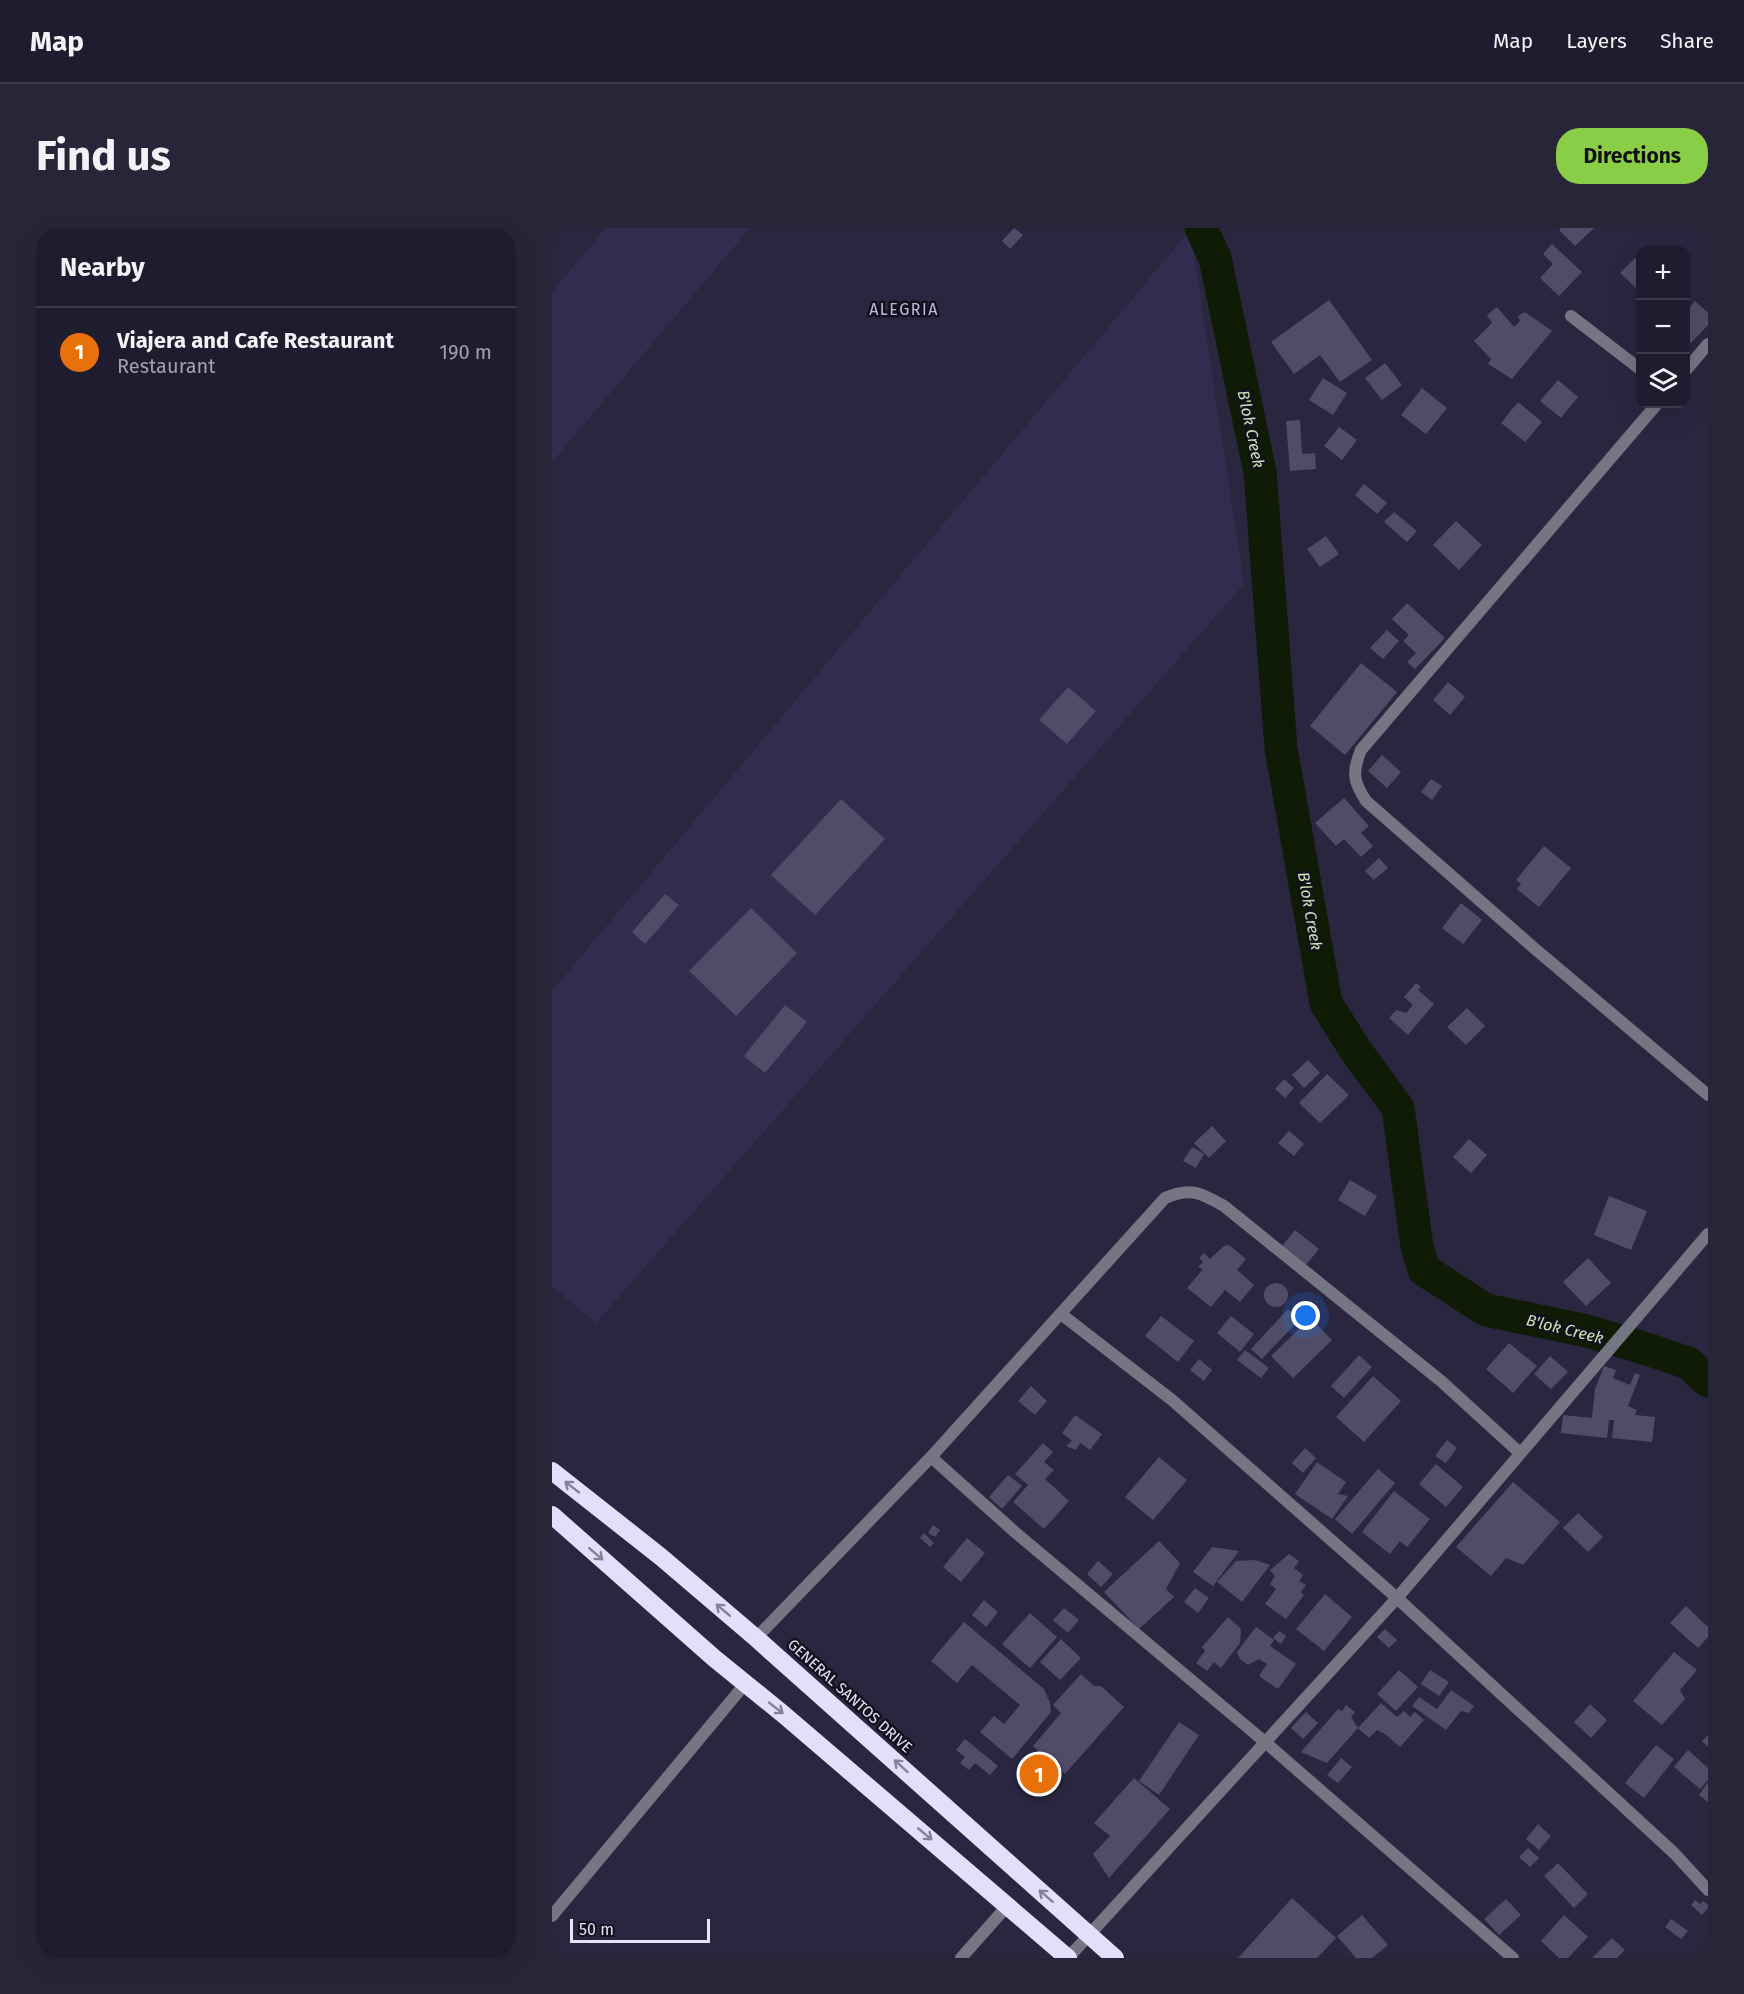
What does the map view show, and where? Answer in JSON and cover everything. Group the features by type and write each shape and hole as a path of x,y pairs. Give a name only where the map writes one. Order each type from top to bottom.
{"highway":[{"name":"GENERAL SANTOS DRIVE","path":"552,1471 661,1557 756,1638 1115,1958"},
{"path":"552,1515 745,1684 1068,1958"}],"street":[{"path":"1571,316 1636,365"},
{"path":"1690,365 1708,344"},
{"path":"1654,408 1361,750 1354,777 1366,801 1534,948 1708,1095"},
{"path":"756,1638 931,1457 1165,1198 1187,1191 1202,1193 1224,1206 1441,1381 1520,1453"},
{"path":"1068,1958 1396,1598 1708,1234"},
{"path":"1061,1314 1172,1400 1396,1598 1674,1852 1708,1890"},
{"path":"931,1457 1016,1533 1265,1742 1513,1958"},
{"path":"552,1916 745,1684"},
{"path":"961,1958 1008,1905"}],"shaded area":[{"path":"606,228 750,228 552,462 552,292"},
{"path":"1190,230 1244,584 596,1323 552,1286 552,991"}],"building":[{"path":"1014,228 1023,235 1010,249 1002,241"},
{"path":"1561,228 1594,228 1575,246 1559,230"},
{"path":"1552,244 1582,272 1559,296 1540,278 1553,264 1543,254"},
{"path":"1635,258 1636,288 1620,273"},
{"path":"1329,300 1372,360 1340,382 1320,355 1294,374 1271,342"},
{"path":"1695,301 1708,313 1708,325 1691,343 1690,342 1690,307"},
{"path":"1497,307 1514,327 1520,321 1518,316 1525,312 1552,331 1512,379 1488,364 1491,359 1474,341 1492,323 1487,315"},
{"path":"1385,363 1402,385 1382,400 1365,378"},
{"path":"1323,378 1347,393 1333,415 1309,400"},
{"path":"1558,380 1578,397 1561,418 1540,401"},
{"path":"1422,388 1447,408 1426,434 1401,415"},
{"path":"1518,402 1542,422 1525,442 1501,423"},
{"path":"1300,420 1302,454 1315,453 1316,469 1290,471 1286,421"},
{"path":"1339,427 1357,440 1342,460 1324,446"},
{"path":"1364,484 1387,503 1377,514 1355,495"},
{"path":"1394,512 1417,531 1407,542 1384,522"},
{"path":"1456,521 1482,545 1459,570 1433,545"},
{"path":"1326,536 1339,554 1320,567 1307,549"},
{"path":"1407,603 1445,638 1415,669 1407,662 1416,653 1403,641 1409,635 1392,619"},
{"path":"1387,630 1399,641 1383,659 1370,648"},
{"path":"1361,663 1397,692 1345,755 1310,726"},
{"path":"1448,682 1465,697 1450,715 1433,700"},
{"path":"1068,687 1096,711 1067,744 1039,720"},
{"path":"1382,755 1401,772 1387,788 1368,771"},
{"path":"1431,779 1442,786 1432,800 1421,792"},
{"path":"1344,798 1369,826 1361,833 1373,846 1361,857 1344,839 1336,846 1315,823"},
{"path":"841,799 885,839 815,915 771,875"},
{"path":"1544,846 1571,868 1539,907 1517,889 1521,884 1516,880"},
{"path":"1379,858 1388,868 1374,880 1365,871"},
{"path":"665,894 679,905 645,944 632,932"},
{"path":"1461,903 1482,920 1463,944 1442,928"},
{"path":"751,908 797,953 736,1016 689,971"},
{"path":"1416,983 1421,987 1418,990 1434,1004 1408,1035 1389,1018 1396,1010 1406,1013 1413,1005 1404,997"},
{"path":"785,1005 807,1022 765,1073 744,1056"},
{"path":"1467,1008 1485,1026 1466,1045 1447,1027"},
{"path":"1308,1060 1320,1073 1304,1088 1292,1075"},
{"path":"1327,1074 1349,1095 1320,1123 1299,1103"},
{"path":"1284,1079 1294,1088 1285,1098 1275,1089"},
{"path":"1212,1126 1226,1141 1209,1158 1194,1143"},
{"path":"1289,1131 1304,1144 1294,1156 1278,1143"},
{"path":"1469,1139 1487,1155 1471,1173 1453,1157"},
{"path":"1192,1147 1204,1154 1196,1168 1183,1161"},
{"path":"1350,1180 1377,1196 1365,1216 1338,1200"},
{"path":"1609,1196 1647,1211 1631,1250 1594,1235"},
{"path":"1295,1230 1319,1249 1306,1265 1282,1246"},
{"path":"1229,1245 1246,1259 1237,1270 1254,1285 1240,1302 1225,1290 1211,1307 1187,1288 1203,1269 1198,1267 1203,1262 1199,1258 1204,1253 1210,1259 1224,1246"},
{"path":"1588,1258 1611,1283 1586,1306 1563,1282"},
{"path":"1276,1283 1281,1284 1287,1290 1287,1300 1281,1306 1276,1307 1271,1306 1265,1300 1264,1295 1265,1290 1271,1284"},
{"path":"1288,1309 1299,1320 1262,1359 1251,1349"},
{"path":"1161,1316 1194,1341 1178,1362 1145,1336"},
{"path":"1231,1316 1254,1334 1240,1352 1217,1333"},
{"path":"1310,1318 1332,1340 1293,1378 1271,1356"},
{"path":"1509,1343 1537,1366 1513,1393 1486,1369"},
{"path":"1245,1350 1269,1368 1261,1378 1237,1360"},
{"path":"1359,1355 1372,1367 1344,1398 1331,1386"},
{"path":"1550,1356 1568,1372 1551,1389 1534,1374"},
{"path":"1199,1359 1212,1370 1204,1381 1190,1370"},
{"path":"1604,1366 1616,1370 1613,1378 1630,1385 1635,1373 1640,1375 1628,1406 1637,1410 1635,1415 1655,1417 1652,1442 1612,1438 1614,1420 1609,1420 1607,1438 1561,1433 1563,1415 1592,1418 1595,1389"},
{"path":"1373,1376 1401,1401 1364,1442 1336,1417"},
{"path":"1031,1386 1047,1401 1035,1415 1018,1401"},
{"path":"1075,1415 1102,1434 1090,1450 1080,1443 1076,1450 1066,1446 1072,1441 1062,1433"},
{"path":"1447,1440 1457,1448 1446,1463 1435,1456"},
{"path":"1043,1443 1053,1452 1044,1462 1054,1470 1045,1479 1069,1501 1044,1529 1013,1502 1028,1485 1015,1474"},
{"path":"1305,1448 1316,1458 1303,1473 1292,1463"},
{"path":"1159,1457 1187,1480 1153,1520 1125,1497"},
{"path":"1317,1462 1346,1482 1338,1494 1348,1496 1332,1519 1295,1494"},
{"path":"1436,1464 1463,1487 1446,1507 1419,1484"},
{"path":"1378,1469 1395,1483 1352,1534 1335,1519"},
{"path":"1008,1475 1022,1486 1002,1509 989,1497"},
{"path":"1513,1482 1560,1522 1523,1565 1506,1558 1491,1576 1456,1547"},
{"path":"1394,1491 1430,1519 1407,1547 1400,1541 1390,1554 1362,1532"},
{"path":"1578,1513 1603,1537 1588,1552 1563,1528"},
{"path":"933,1525 940,1530 935,1537 928,1533"},
{"path":"924,1533 934,1543 930,1547 920,1538"},
{"path":"967,1538 985,1553 961,1582 943,1567"},
{"path":"1159,1541 1180,1563 1166,1589 1174,1597 1139,1629 1104,1592"},
{"path":"1212,1547 1239,1551 1213,1586 1193,1572"},
{"path":"1289,1554 1299,1561 1294,1568 1303,1575 1299,1581 1306,1585 1301,1592 1304,1595 1286,1619 1265,1604 1276,1589 1270,1584 1275,1576 1270,1570"},
{"path":"1255,1560 1270,1565 1242,1602 1217,1582 1236,1561"},
{"path":"1098,1561 1113,1574 1101,1587 1087,1574"},
{"path":"1195,1588 1209,1598 1198,1613 1184,1602"},
{"path":"1325,1594 1352,1617 1324,1651 1296,1629"},
{"path":"984,1600 998,1612 986,1627 972,1615"},
{"path":"1686,1606 1708,1627 1708,1637 1698,1648 1670,1623"},
{"path":"1064,1608 1079,1620 1068,1633 1053,1620"},
{"path":"1030,1613 1057,1637 1030,1668 1002,1644"},
{"path":"1228,1617 1241,1629 1240,1643 1221,1668 1214,1662 1207,1671 1196,1663 1205,1651 1202,1647"},
{"path":"964,1622 1044,1689 1050,1703 1051,1712 1012,1759 980,1732 994,1716 1004,1724 1020,1705 972,1665 957,1683 931,1661"},
{"path":"1256,1627 1274,1640 1270,1646 1296,1664 1278,1689 1259,1676 1267,1664 1259,1659 1248,1665 1240,1659 1237,1652"},
{"path":"1385,1629 1397,1640 1389,1648 1377,1637"},
{"path":"1279,1631 1286,1636 1281,1644 1273,1638"},
{"path":"1061,1639 1081,1658 1060,1680 1040,1662"},
{"path":"1674,1652 1697,1670 1680,1690 1685,1699 1662,1725 1633,1701"},
{"path":"1399,1670 1418,1687 1396,1711 1377,1694"},
{"path":"1430,1670 1449,1682 1439,1696 1421,1684"},
{"path":"1081,1674 1094,1686 1101,1686 1124,1707 1065,1774 1033,1746 1061,1713 1053,1705"},
{"path":"1451,1690 1474,1706 1469,1713 1461,1711 1446,1730 1412,1706 1419,1697 1437,1709"},
{"path":"1381,1703 1397,1717 1404,1711 1410,1717 1415,1712 1424,1720 1400,1747 1377,1730 1369,1738 1358,1728"},
{"path":"1590,1704 1607,1720 1591,1738 1574,1722"},
{"path":"1346,1705 1355,1712 1351,1717 1358,1728 1327,1763 1301,1752 1338,1709 1342,1711"},
{"path":"1306,1712 1318,1723 1303,1739 1291,1728"},
{"path":"1179,1722 1199,1735 1159,1795 1139,1781"},
{"path":"1708,1735 1708,1747 1702,1741"},
{"path":"965,1739 998,1766 990,1775 975,1763 969,1770 960,1763 965,1757 956,1750"},
{"path":"1656,1745 1674,1759 1644,1798 1625,1783"},
{"path":"1688,1750 1708,1768 1708,1780 1700,1789 1674,1767"},
{"path":"1341,1758 1352,1767 1338,1783 1327,1775"},
{"path":"1134,1778 1170,1809 1109,1878 1093,1854 1110,1836 1094,1823"},
{"path":"1708,1782 1708,1802 1699,1795"},
{"path":"1538,1824 1551,1836 1539,1850 1526,1839"},
{"path":"1528,1848 1539,1858 1530,1867 1519,1857"},
{"path":"1558,1863 1588,1894 1574,1908 1544,1876"},
{"path":"1292,1898 1336,1938 1317,1958 1238,1958"},
{"path":"1506,1899 1521,1915 1499,1935 1484,1919"},
{"path":"1695,1900 1700,1904 1703,1901 1708,1905 1702,1915 1691,1905"},
{"path":"1362,1915 1388,1945 1372,1958 1356,1958 1337,1936"},
{"path":"1564,1915 1588,1937 1568,1958 1559,1958 1541,1941"},
{"path":"1671,1919 1688,1931 1681,1939 1665,1927"},
{"path":"1612,1938 1625,1950 1617,1958 1592,1958"}],"waterway":[{"name":"B'lok Creek","path":"1201,228 1215,258 1260,472 1281,748 1326,1003 1356,1051 1398,1108 1417,1247 1424,1270 1486,1310 1587,1331 1653,1351 1688,1363 1708,1381"}],"place":[{"name":"Viajera and Cafe Restaurant","path":"1039,1774"}],"district":[{"name":"ALEGRIA","path":"904,309"}]}
